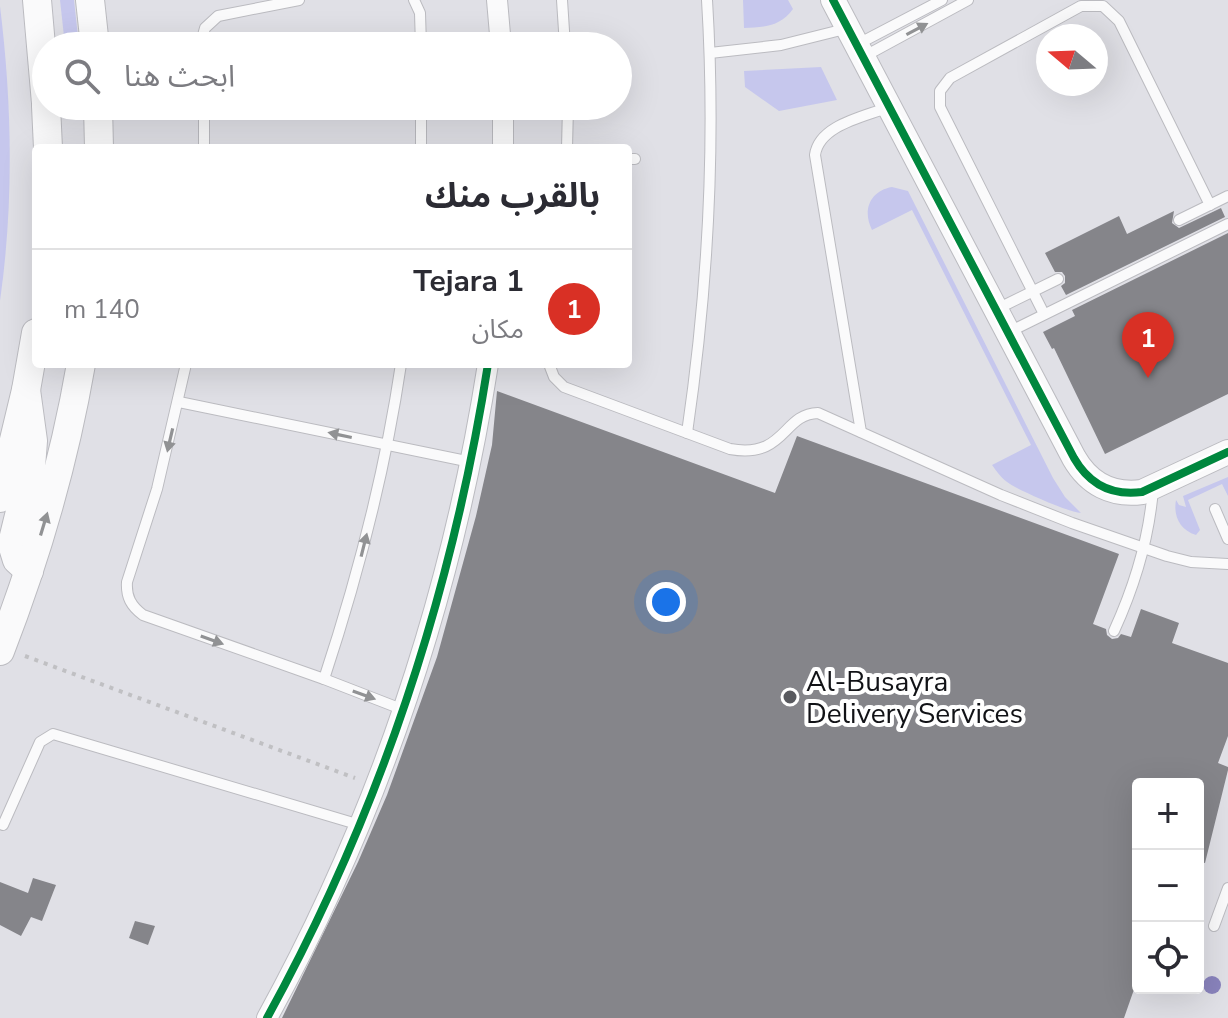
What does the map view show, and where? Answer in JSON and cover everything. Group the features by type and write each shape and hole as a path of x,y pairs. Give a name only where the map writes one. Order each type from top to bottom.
{"main road":[{"path":"37,0 40,32"},
{"path":"90,0 93,32"},
{"path":"47,120 48,144"},
{"path":"98,120 99,144"},
{"path":"0,498 32,356"},
{"path":"1,649 29,571 62,460 80,368"},
{"path":"26,390 33,441 31,467 12,544 17,560 29,571"}],"street":[{"path":"497,0 500,32"},
{"path":"837,1 1074,458 1088,477 1097,485 1130,494 1153,489 1228,452"},
{"path":"503,120 503,144"},
{"path":"267,1018 310,937 360,825 405,710 436,606 471,462 487,368"}],"lane":[{"path":"204,32 218,16 299,0"},
{"path":"414,0 420,13 421,32"},
{"path":"562,0 564,32"},
{"path":"687,433 706,267 712,130 707,0"},
{"path":"857,43 942,0"},
{"path":"710,53 781,45 857,43 968,0"},
{"path":"1044,314 943,114 939,99 944,83 956,73 1081,6 1103,6 1115,15 1210,205"},
{"path":"861,432 815,155 818,142 826,133 891,106"},
{"path":"204,120 204,144"},
{"path":"421,120 421,144"},
{"path":"567,144 568,120"},
{"path":"1179,220 1228,196"},
{"path":"1009,332 1228,224"},
{"path":"997,309 1058,279"},
{"path":"185,368 157,489 127,582 131,604 150,618 405,710"},
{"path":"324,679 360,563 387,445 400,368"},
{"path":"551,368 564,387 730,449 749,451 777,441 802,416 818,413 1001,495 1144,549 1191,562 1228,564"},
{"path":"179,402 471,462"},
{"path":"1114,631 1144,549 1153,489"},
{"path":"1215,509 1228,539"},
{"path":"3,825 40,742 53,734 360,825"},
{"path":"1214,926 1228,888"}],"path":[{"path":"1,649 376,786"}],"shaded area":[{"path":"60,0 74,0 77,32 63,32"},
{"path":"743,0 788,0 793,9 777,23 744,28"},
{"path":"0,6 10,153 8,227 0,301"},
{"path":"821,67 837,100 779,111 745,87 744,71"},
{"path":"892,187 908,191 1053,478 1065,497 1081,513 1016,487 992,465 1031,445 912,210 872,230 868,215 870,202 878,193"},
{"path":"1228,477 1228,496 1222,484 1188,500 1200,530 1196,535 1186,530 1177,517 1176,500 1186,507 1183,496"}],"building":[{"path":"1221,208 1225,217 1066,295 1061,286 1065,283 1065,276 1062,272 1055,272 1045,253 1119,216 1127,234 1174,211 1172,223 1179,228"},
{"path":"1228,233 1228,394 1105,454 1054,348 1043,332 1075,316 1072,310"},
{"path":"497,391 775,493 797,436 1119,554 1093,624 1106,629 1112,639 1121,634 1131,637 1141,609 1179,623 1172,643 1228,663 1228,736 1218,763 1228,767 1228,770 1205,863 1204,778 1132,778 1132,994 1124,1018 282,1018 387,795 437,657 492,445"},
{"path":"33,878 56,885 42,921 31,917 21,936 0,925 0,882 28,893"},
{"path":"135,921 155,926 148,945 129,938"}],"cycle path":[{"path":"833,0 1080,467 1094,481 1111,490 1142,492 1228,452"},
{"path":"267,1018 344,862 406,701 454,535 487,368"}],"place":[{"name":"Tejara 1","path":"1148,378"},
{"name":"Al-Busayra Delivery Services","path":"790,697"}]}
